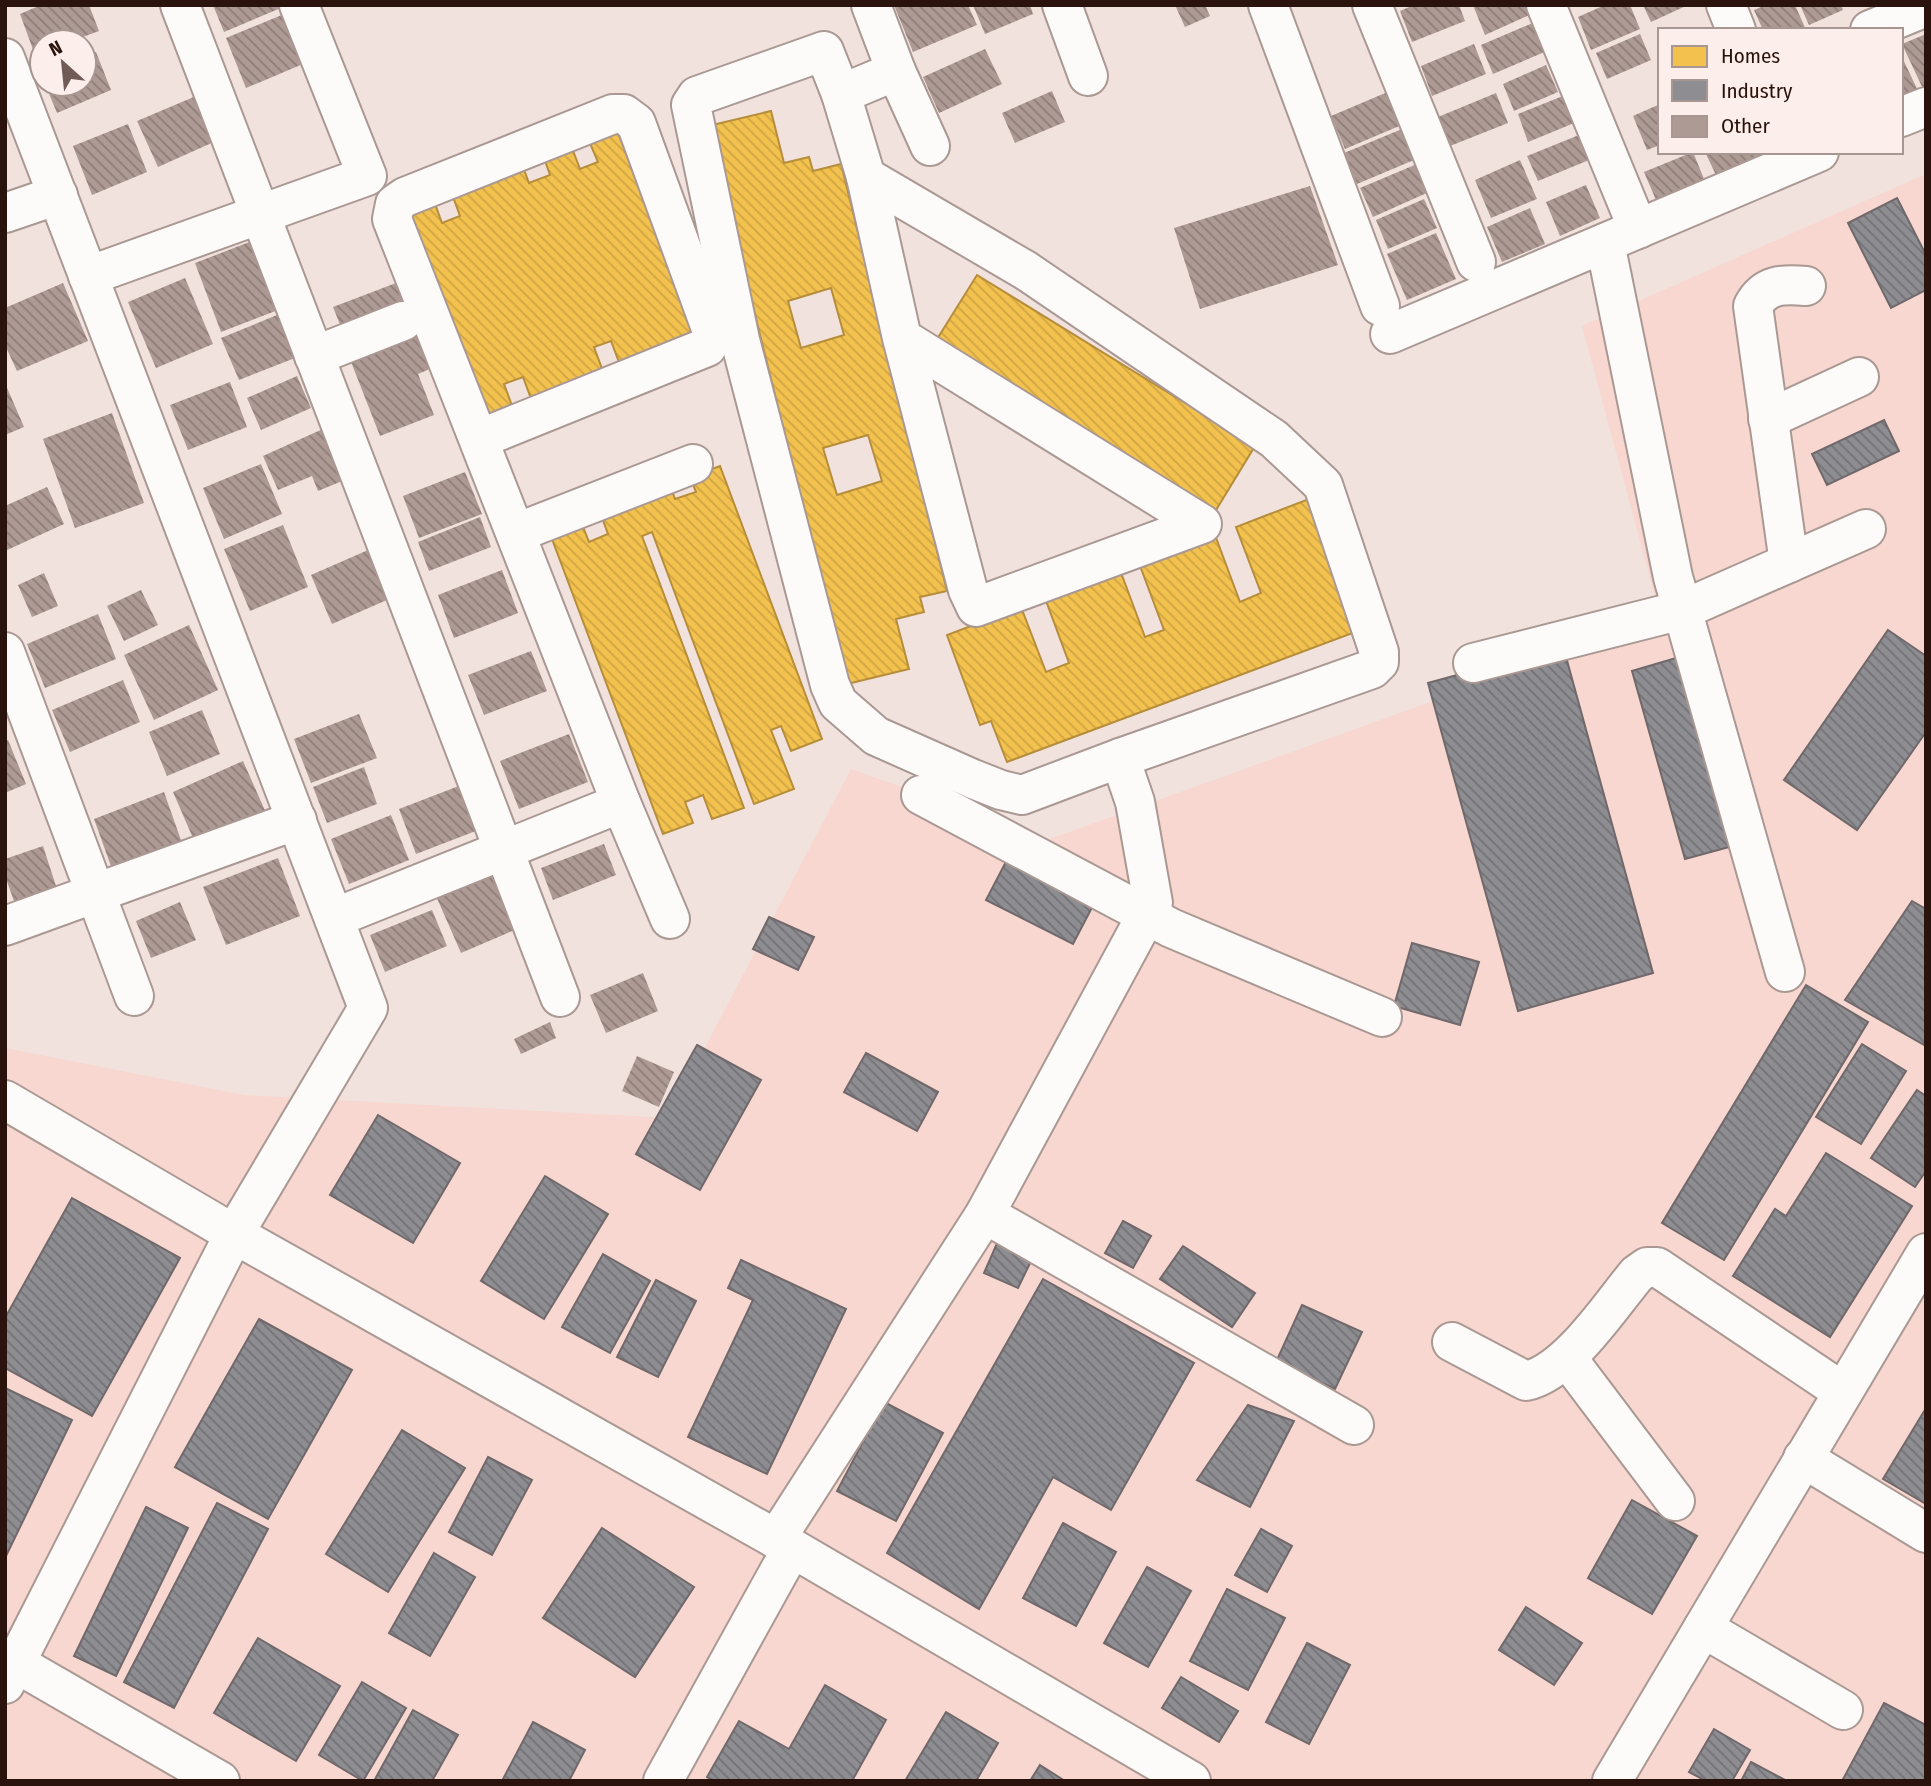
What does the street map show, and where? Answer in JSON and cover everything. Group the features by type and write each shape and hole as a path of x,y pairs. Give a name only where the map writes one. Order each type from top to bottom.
{"street":[{"path":"180,5 560,997"},
{"path":"89,276 367,176 299,5"},
{"path":"1062,5 1088,76"},
{"path":"1268,5 1385,320 1621,236 1799,156"},
{"path":"1372,5 1476,262"},
{"path":"1546,5 1621,236 1673,577 1785,972"},
{"path":"1726,5 1735,28"},
{"path":"1874,28 1914,9"},
{"path":"866,177 1037,277 1274,439 1323,485 1379,652 1379,662 1372,669 1022,795 1001,790 876,736 838,704 830,685 740,340 691,105 696,96 824,51 876,17 896,71 930,146"},
{"path":"824,51 841,94 866,177 902,338 968,590 976,607 1202,524 902,338"},
{"path":"5,58 368,1008 233,1234 9,1668 220,1781"},
{"path":"841,94 896,71"},
{"path":"1903,116 1926,107"},
{"path":"479,439 707,347 713,334 636,123 624,114 613,114 405,197 395,204 392,219 621,803 670,919"},
{"path":"5,213 58,195"},
{"path":"1789,563 1753,306 1759,295 1771,288 1786,285 1806,286"},
{"path":"314,356 403,321"},
{"path":"1768,419 1859,377"},
{"path":"516,533 693,464"},
{"path":"1473,663 1685,619 1789,563 1866,529"},
{"path":"5,652 134,996"},
{"path":"663,1781 784,1543 985,1214 1153,903 1135,802 1120,758"},
{"path":"921,795 1171,928 1381,1017"},
{"path":"334,918 621,803"},
{"path":"5,926 297,820"},
{"path":"5,1100 233,1234 784,1543 1185,1779"},
{"path":"985,1214 1354,1425"},
{"path":"1612,1781 1926,1253"},
{"path":"1452,1342 1526,1381 1540,1378 1567,1358 1637,1274 1647,1267 1657,1267 1843,1392"},
{"path":"1567,1358 1675,1502"},
{"path":"1803,1458 1926,1533"},
{"path":"1703,1628 1843,1710"}],"shaded area":[{"path":"1926,174 1926,1781 5,1781 5,1048 244,1095 668,1118 851,769 1050,839 1661,619 1582,326"}],"building: Homes":[{"path":"771,111 784,163 809,157 813,171 841,164 947,591 920,597 924,612 896,619 909,669 847,684 708,126","holes":["831,288 844,335 801,348 788,301","868,435 882,481 837,495 823,448"]},
{"path":"617,130 698,341 622,370 611,341 594,347 605,377 533,404 523,377 504,384 514,411 483,423 403,213 434,201 442,223 460,216 452,194 523,167 529,183 550,175 544,158 572,148 580,169 598,162 589,141"},
{"path":"977,275 1255,446 1213,515 934,344"},
{"path":"720,466 822,739 791,751 781,726 771,730 794,789 754,804 652,532 642,536 744,808 712,819 703,795 685,802 693,823 663,834 549,531 580,519 589,542 608,534 600,512 670,485 675,499 696,492 690,477"},
{"path":"1309,499 1358,631 1007,762 991,721 980,725 947,635 1021,607 1046,672 1069,663 1045,598 1120,570 1145,637 1164,630 1139,563 1215,535 1240,602 1261,593 1236,527"}],"building: Industry":[{"path":"1897,198 1926,255 1926,290 1891,308 1848,223"},
{"path":"1884,420 1899,451 1827,485 1812,454"},
{"path":"1888,630 1926,656 1926,732 1857,830 1784,780"},
{"path":"1563,646 1653,973 1518,1011 1428,683"},
{"path":"1676,658 1729,847 1685,859 1632,671"},
{"path":"1011,852 1098,896 1073,944 986,900"},
{"path":"1912,901 1926,909 1926,1046 1845,1000"},
{"path":"769,917 814,937 798,970 753,949"},
{"path":"1412,943 1479,962 1460,1025 1394,1006"},
{"path":"1806,985 1868,1022 1724,1260 1662,1223"},
{"path":"1862,1044 1906,1071 1861,1144 1816,1117"},
{"path":"697,1045 761,1080 700,1190 636,1154"},
{"path":"866,1053 938,1092 917,1131 844,1092"},
{"path":"1917,1090 1926,1096 1926,1171 1915,1187 1871,1158"},
{"path":"378,1115 460,1163 413,1243 330,1195"},
{"path":"1826,1153 1912,1206 1830,1337 1733,1276 1775,1209 1786,1216"},
{"path":"545,1176 608,1214 544,1319 481,1281"},
{"path":"72,1198 180,1258 92,1416 5,1368 5,1318"},
{"path":"1123,1221 1151,1236 1133,1268 1105,1253"},
{"path":"998,1241 1033,1257 1018,1288 984,1273"},
{"path":"1183,1246 1255,1293 1232,1327 1160,1279"},
{"path":"603,1254 650,1281 610,1353 562,1327"},
{"path":"741,1260 846,1309 767,1474 688,1437 753,1300 728,1288"},
{"path":"1043,1279 1194,1363 1111,1510 1053,1477 979,1609 887,1553"},
{"path":"656,1280 696,1301 658,1377 617,1357"},
{"path":"1302,1305 1362,1332 1335,1389 1276,1362"},
{"path":"259,1319 352,1370 268,1519 175,1467"},
{"path":"5,1388 72,1420 5,1558"},
{"path":"884,1402 943,1433 896,1521 837,1491"},
{"path":"1248,1405 1294,1421 1250,1507 1197,1480"},
{"path":"1926,1408 1926,1504 1883,1479"},
{"path":"402,1430 465,1468 388,1592 326,1554"},
{"path":"488,1457 532,1480 492,1555 449,1532"},
{"path":"1632,1500 1697,1536 1652,1614 1588,1578"},
{"path":"217,1503 268,1529 174,1708 124,1682"},
{"path":"146,1507 188,1528 116,1676 74,1656"},
{"path":"1063,1523 1116,1552 1076,1626 1023,1598"},
{"path":"602,1528 694,1587 635,1677 543,1618"},
{"path":"1261,1529 1292,1546 1267,1592 1235,1575"},
{"path":"434,1553 475,1577 430,1656 389,1633"},
{"path":"1147,1567 1191,1591 1148,1667 1104,1643"},
{"path":"1227,1589 1285,1618 1248,1690 1190,1661"},
{"path":"1526,1607 1582,1643 1554,1685 1499,1650"},
{"path":"258,1638 340,1686 296,1761 214,1713"},
{"path":"1307,1643 1350,1665 1309,1744 1266,1722"},
{"path":"1181,1677 1238,1711 1219,1742 1162,1708"},
{"path":"362,1682 406,1708 363,1781 319,1755"},
{"path":"825,1685 886,1720 852,1781 715,1781 707,1777 739,1721 789,1749"},
{"path":"1884,1703 1926,1725 1926,1781 1842,1781"},
{"path":"413,1710 458,1735 432,1781 374,1781"},
{"path":"946,1712 998,1743 976,1781 905,1781"},
{"path":"533,1722 585,1750 569,1781 502,1781"},
{"path":"1714,1729 1750,1750 1732,1781 1706,1781 1689,1772"},
{"path":"1751,1762 1787,1781 1741,1781"},
{"path":"1040,1765 1065,1781 1030,1781"}],"building: Other":[{"path":"41,5 89,5 98,28 28,28 28,36 20,14"},
{"path":"213,5 288,5 224,32"},
{"path":"894,5 968,5 977,25 913,52"},
{"path":"973,5 1030,5 1033,14 985,34"},
{"path":"1175,5 1205,5 1210,16 1185,27"},
{"path":"1414,5 1459,5 1465,21 1412,42 1400,11"},
{"path":"1473,5 1530,5 1534,13 1485,35"},
{"path":"1605,5 1630,5 1640,29 1591,50 1578,17"},
{"path":"1643,5 1688,5 1651,22"},
{"path":"1766,5 1795,5 1805,28 1762,28 1754,10"},
{"path":"1800,5 1841,5 1843,10 1809,25"},
{"path":"289,12 310,61 246,88 226,38"},
{"path":"1535,22 1547,51 1493,74 1481,45"},
{"path":"1640,34 1651,60 1607,79 1596,53"},
{"path":"1926,34 1926,91 1924,91 1903,44"},
{"path":"1474,44 1486,74 1432,96 1421,66"},
{"path":"985,49 1002,84 939,113 923,77"},
{"path":"98,57 111,90 98,96"},
{"path":"1903,59 1919,93 1903,100"},
{"path":"1546,65 1558,92 1514,111 1503,84"},
{"path":"1052,91 1065,122 1015,143 1002,113"},
{"path":"1390,91 1404,124 1345,149 1331,116"},
{"path":"1573,92 1584,119 1528,142 1518,114"},
{"path":"1496,93 1508,123 1450,146 1438,117"},
{"path":"196,96 216,141 158,167 137,121"},
{"path":"51,98 92,98 57,113"},
{"path":"1658,105 1658,146 1647,150 1633,116"},
{"path":"128,124 147,172 92,195 73,146"},
{"path":"1402,129 1414,160 1357,184 1344,153"},
{"path":"1584,133 1594,158 1538,181 1527,156"},
{"path":"1694,154 1704,179 1656,200 1644,172"},
{"path":"1706,154 1761,154 1716,175"},
{"path":"1520,160 1537,199 1491,218 1475,180"},
{"path":"1417,164 1429,192 1373,217 1360,188"},
{"path":"1586,185 1600,218 1560,236 1546,202"},
{"path":"1310,186 1338,265 1200,309 1174,228"},
{"path":"1424,199 1437,228 1388,249 1376,220"},
{"path":"1530,208 1545,244 1502,262 1487,227"},
{"path":"1436,233 1456,279 1407,300 1387,254"},
{"path":"252,241 278,310 221,332 195,263"},
{"path":"185,278 213,344 156,368 128,302"},
{"path":"63,283 88,341 17,371 5,345 5,308"},
{"path":"396,283 406,308 343,332 333,307"},
{"path":"277,315 295,358 239,380 221,338"},
{"path":"414,322 432,368 418,374 434,415 380,436 346,349"},
{"path":"297,376 311,408 261,430 247,398"},
{"path":"230,382 247,427 188,450 170,405"},
{"path":"5,383 24,427 5,435"},
{"path":"112,413 144,503 75,528 43,439"},
{"path":"325,428 347,479 318,491 312,476 278,490 263,456"},
{"path":"261,464 282,514 224,539 203,488"},
{"path":"465,472 482,514 419,538 403,496"},
{"path":"47,487 64,524 5,551 5,506"},
{"path":"480,517 491,547 429,571 418,542"},
{"path":"283,525 308,587 250,611 224,549"},
{"path":"375,547 396,596 332,624 311,575"},
{"path":"502,570 518,613 454,638 438,595"},
{"path":"44,573 58,606 32,617 18,585"},
{"path":"141,590 158,625 124,641 107,606"},
{"path":"98,614 116,659 45,688 27,644"},
{"path":"189,625 218,690 154,720 124,655"},
{"path":"531,651 547,691 484,715 468,675"},
{"path":"123,680 140,722 70,752 52,710"},
{"path":"202,710 220,754 167,776 149,732"},
{"path":"359,714 377,758 311,783 294,739"},
{"path":"569,734 588,782 519,809 500,761"},
{"path":"8,740 26,784 5,793 5,741"},
{"path":"243,761 267,815 196,845 173,792"},
{"path":"364,767 377,804 327,823 313,787"},
{"path":"464,784 481,829 416,854 399,809"},
{"path":"164,792 182,843 112,869 94,819"},
{"path":"391,815 409,860 349,884 331,839"},
{"path":"604,844 616,875 553,900 541,868"},
{"path":"43,846 56,886 14,901 5,876 5,859"},
{"path":"278,858 300,916 226,945 203,887"},
{"path":"492,871 517,929 461,953 436,896"},
{"path":"180,902 196,940 151,958 136,921"},
{"path":"432,910 447,946 385,972 370,935"},
{"path":"643,973 658,1011 606,1033 590,995"},
{"path":"550,1022 556,1038 521,1054 514,1039"},
{"path":"637,1056 674,1072 659,1107 622,1091"}]}
